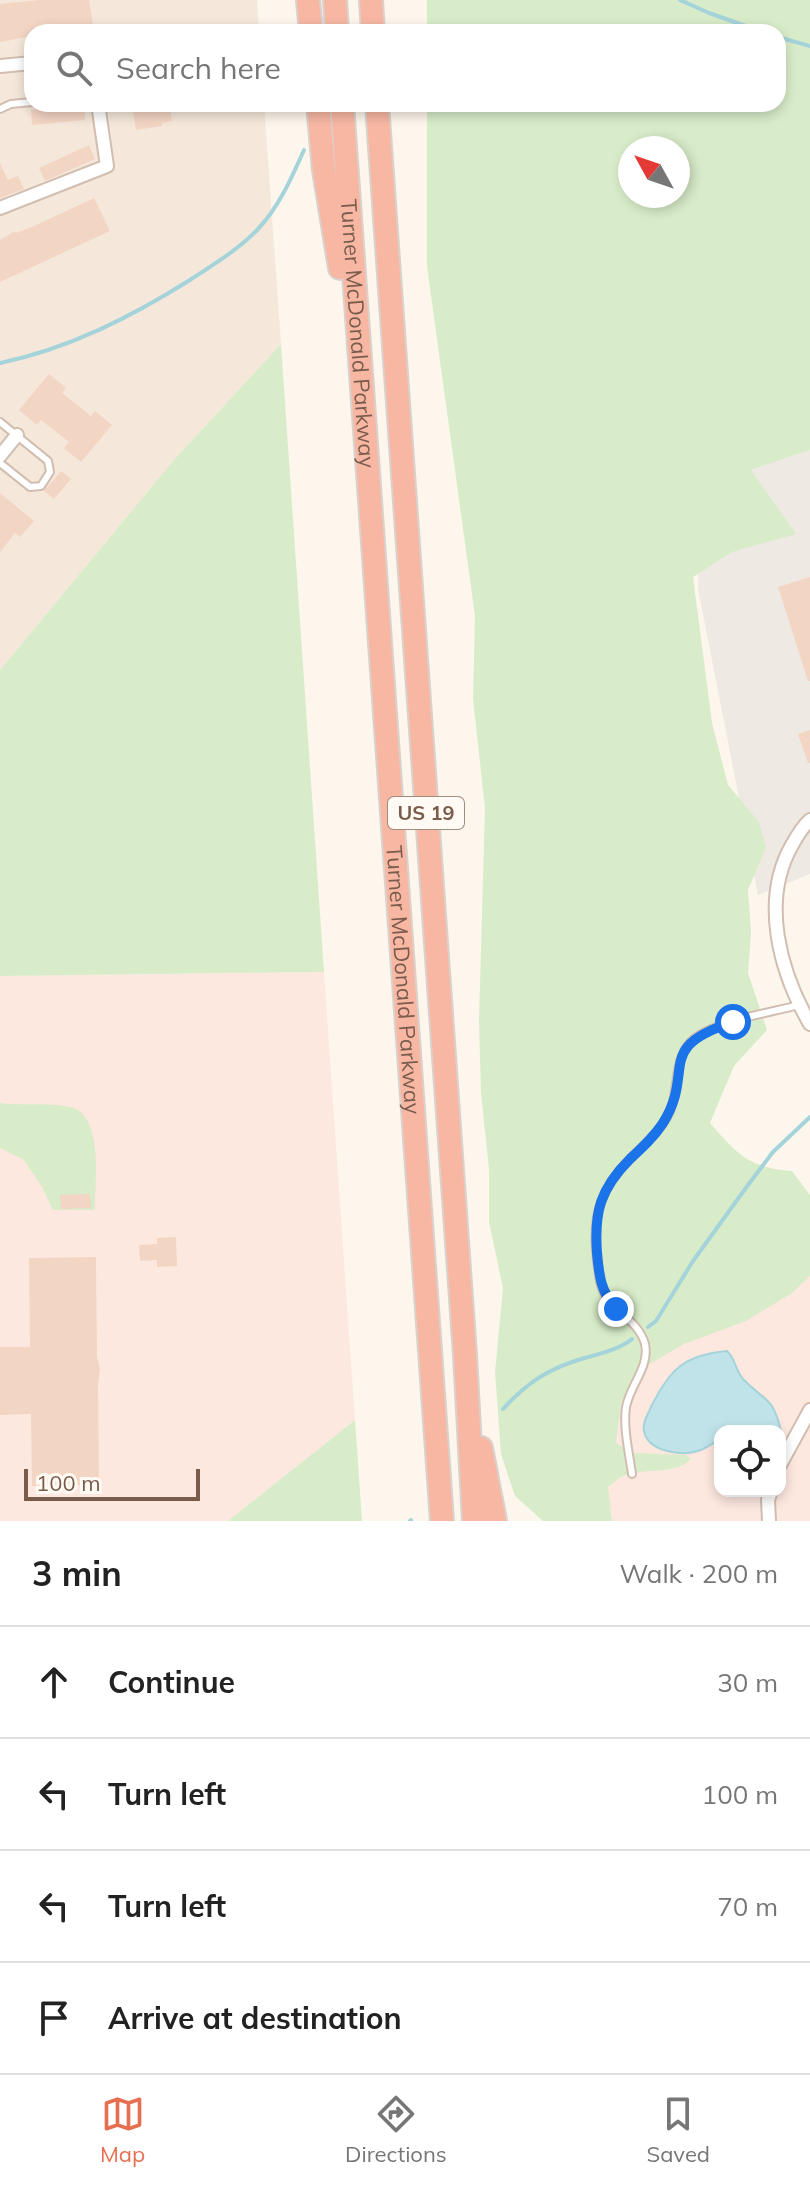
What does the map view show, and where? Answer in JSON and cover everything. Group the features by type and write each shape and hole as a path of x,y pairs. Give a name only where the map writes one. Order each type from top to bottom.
{"highway":[{"path":"308,0 310,24"},
{"path":"335,0 336,24"},
{"path":"373,0 374,24"},
{"path":"319,112 336,243 358,355"},
{"name":"Turner McDonald Parkway","path":"343,112 442,1521"},
{"name":"Turner McDonald Parkway","path":"378,112 474,1521"},
{"path":"465,1355 495,1521"}],"street":[{"path":"0,66 24,64"},
{"path":"0,208 107,166 99,112"},
{"path":"0,456 17,435"},
{"path":"810,820 803,826 786,856 775,894 776,927 788,977 810,1024"},
{"path":"786,1454 810,1410"},
{"path":"769,1497 769,1521"}],"lane":[{"path":"0,109 24,103"},
{"path":"0,422 51,466 41,486 30,487 0,463"},
{"path":"632,1474 626,1407 645,1357 645,1344 639,1330 607,1298 600,1284 596,1214 602,1196 627,1162 661,1127 676,1091 678,1067 684,1050 694,1039 722,1026 799,1005"}],"shaded area":[{"path":"0,0 257,0 258,24 24,24 24,112 265,112 281,344 173,461 0,670"},
{"path":"810,450 810,874 758,895 698,589 701,487"},
{"path":"324,972 355,1420 228,1521 0,1521 0,976"},
{"path":"810,1207 810,1521 580,1521 565,1324"}],"green space":[{"path":"427,0 810,0 810,450 751,470 796,534 732,552 693,577 712,723 728,785 759,822 766,848 748,890 751,932 748,973 767,1030 734,1066 710,1123 745,1158 765,1167 792,1171 810,1195 810,1276 792,1293 746,1321 684,1344 636,1372 621,1403 616,1443 633,1453 686,1455 691,1459 677,1468 631,1473 615,1481 608,1487 612,1521 543,1521 515,1496 501,1454 495,1372 503,1288 489,1222 489,1169 481,1093 479,1021 485,808 473,699 475,616 427,266 427,112 786,112 786,24 427,24"},
{"path":"281,344 324,972 0,976 0,670 173,461"},
{"path":"0,1103 62,1106 81,1112 93,1136 95,1210 53,1210 24,1160 0,1148"},
{"path":"355,1420 362,1521 228,1521"}],"water":[{"path":"727,1351 743,1379 771,1405 779,1425 714,1425 714,1443 703,1449 674,1452 658,1448 644,1431 658,1394 680,1366 712,1353"}],"building":[{"path":"89,0 93,24 24,24 24,38 0,42 0,4"},
{"path":"31,112 84,112 85,120 32,125"},
{"path":"133,112 171,112 172,121 162,123 162,126 136,130"},
{"path":"89,145 95,159 45,181 39,168"},
{"path":"0,163 8,180 18,176 24,189 0,198"},
{"path":"94,198 110,231 0,282 0,240"},
{"path":"49,374 66,388 62,393 91,416 95,411 112,425 81,462 64,448 69,442 41,420 37,425 19,410"},
{"path":"61,471 71,479 54,499 44,491"},
{"path":"0,493 34,521 20,537 15,533 0,552"},
{"path":"810,577 810,681 808,681 778,587"},
{"path":"810,730 810,763 808,763 798,734"},
{"path":"90,1194 91,1208 61,1209 60,1195"},
{"path":"176,1237 177,1266 157,1267 157,1260 140,1261 139,1245 157,1244 157,1238"},
{"path":"96,1257 97,1357 100,1370 99,1485 32,1486 31,1414 0,1415 0,1347 30,1347 29,1258"}],"waterway":[{"path":"680,0 740,24"},
{"path":"786,39 810,46"},
{"path":"0,363 50,349 122,319 168,294 226,256 266,220 304,150"},
{"path":"648,1327 656,1321 693,1261 773,1152 810,1117"},
{"path":"503,1409 546,1373 632,1339"}],"route":[{"path":"616,1309 600,1284 596,1214 602,1196 627,1162 661,1127 670,1111 684,1050 694,1039 733,1022"}]}
